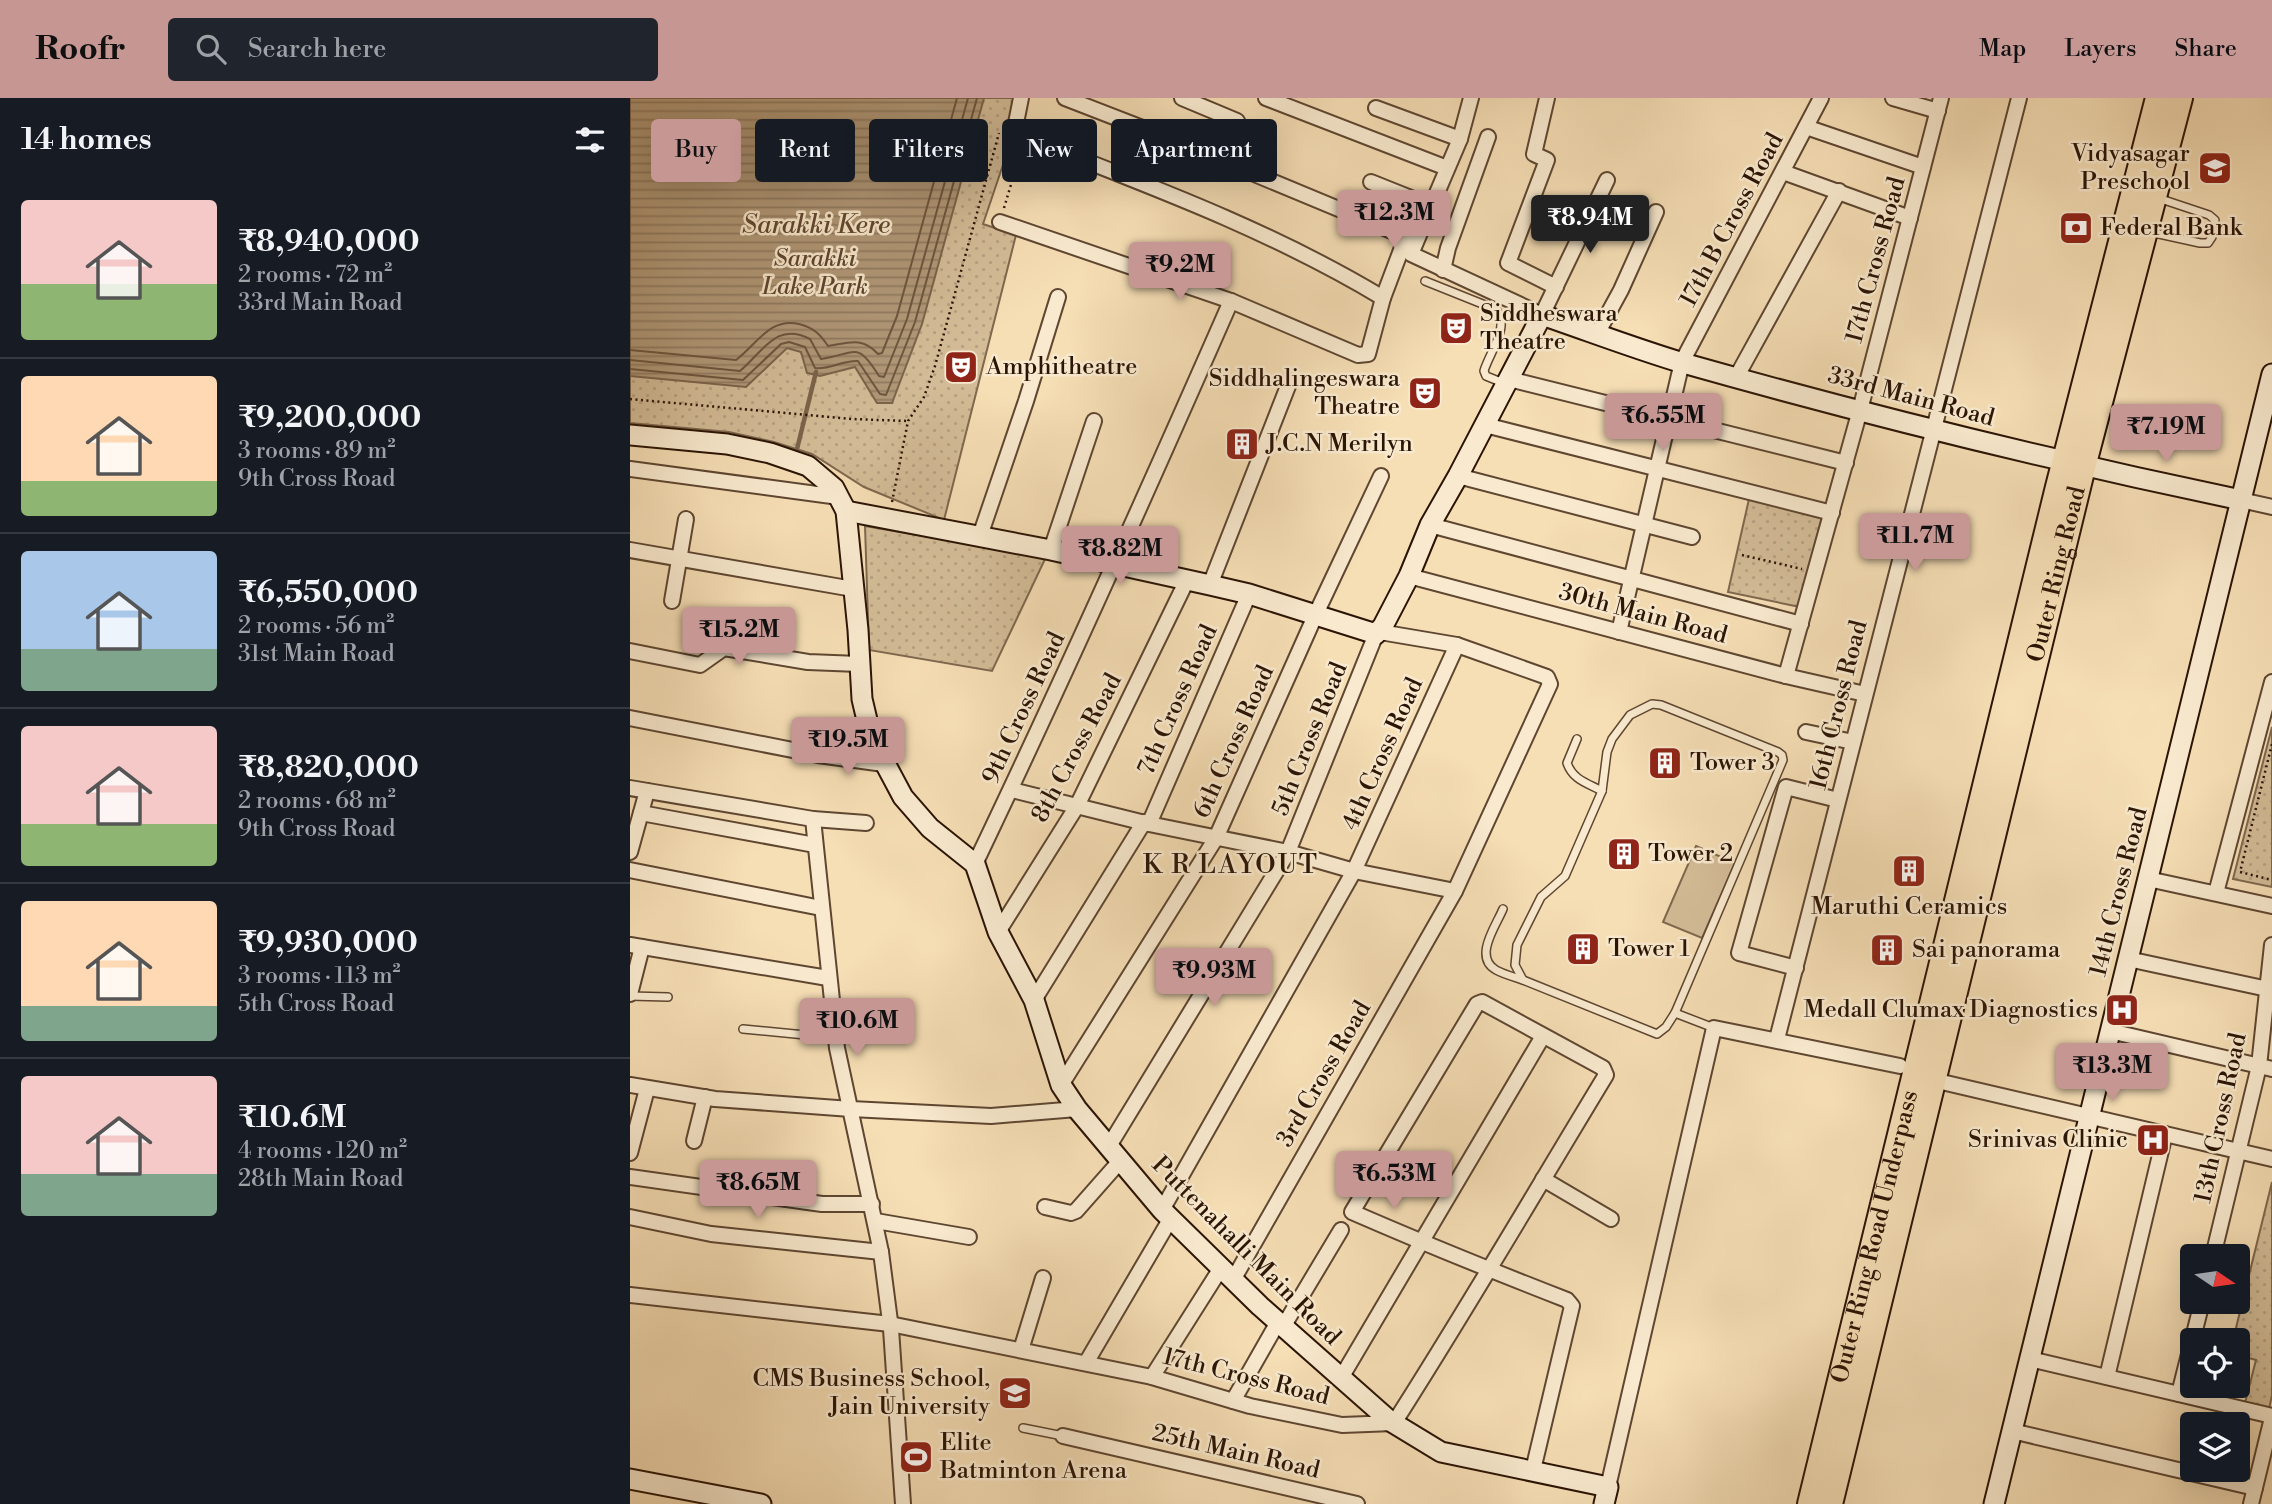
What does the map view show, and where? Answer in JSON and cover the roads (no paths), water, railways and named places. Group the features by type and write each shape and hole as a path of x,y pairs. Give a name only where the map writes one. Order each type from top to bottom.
{"highway":[{"name":"Outer Ring Road","path":"1951,1011 2158,98"},
{"name":"Outer Ring Road","path":"1940,971 2073,465 2145,231 2180,98"},
{"path":"1795,1504 1900,1066 1940,971"},
{"name":"Outer Ring Road Underpass","path":"1810,1504 1940,971"},
{"path":"1844,1504 1946,1083 1951,1011"},
{"name":"Outer Ring Road Underpass","path":"1830,1504 1951,1011"}],"street":[{"path":"1021,98 1014,133 1240,224 1343,274 1383,298"},
{"path":"1065,98 1412,238"},
{"path":"1182,98 1232,119"},
{"path":"1266,98 1447,168"},
{"path":"1000,222 1231,301 1363,356 1368,354 1383,298 1431,206 1460,139 1471,98"},
{"path":"1547,98 1534,154 1547,160 1508,263 1556,287"},
{"name":"17th B Cross Road","path":"1619,632 1682,362 1821,98"},
{"path":"1894,98 1939,105"},
{"name":"16th Cross Road","path":"1777,1039 2019,98"},
{"name":"17th Cross Road","path":"1786,676 1846,463 1939,105"},
{"path":"1376,108 1460,139"},
{"path":"1806,127 1923,167"},
{"path":"1443,270 1448,248 1488,137"},
{"path":"1783,172 1910,218"},
{"path":"630,469 843,504 888,519 1051,550 1249,594 1315,617 1378,633 1409,576 1430,525 1542,315 1606,180"},
{"path":"1371,182 1431,206"},
{"path":"1737,376 1839,191"},
{"path":"1597,334 1621,290 1656,212"},
{"path":"1412,238 1411,254 1542,315"},
{"path":"980,536 1058,298"},
{"name":"9th Cross Road","path":"975,864 1012,790 1115,564 1231,301"},
{"name":"33rd Main Road","path":"1542,315 1682,362 1860,410 2073,465 2272,507"},
{"path":"1210,585 1290,381"},
{"path":"1508,382 1846,463"},
{"name":"14th Cross Road","path":"1994,1504 2271,383"},
{"path":"1051,550 1094,421"},
{"path":"1485,425 1832,513"},
{"path":"630,435 727,444 770,453 808,466 834,488 843,504 862,699 871,737 903,797 930,828 975,864"},
{"name":"6th Cross Road","path":"1061,1085 1216,838 1381,476"},
{"path":"1458,476 1692,537"},
{"path":"672,601 686,519"},
{"path":"1430,525 1801,624"},
{"path":"630,550 853,589"},
{"name":"30th Main Road","path":"1409,576 1865,695"},
{"name":"8th Cross Road","path":"999,932 1077,806 1187,580"},
{"name":"7th Cross Road","path":"1034,1000 1147,823 1249,594"},
{"name":"3rd Cross Road","path":"1152,1377 1227,1274 1454,891 1550,684 1547,677 1457,645 1378,633"},
{"name":"5th Cross Road","path":"1045,1207 1071,1213 1076,1211 1115,1153 1288,852 1378,633"},
{"name":"4th Cross Road","path":"1086,1363 1354,871 1457,645"},
{"path":"630,651 700,665 724,648 808,662 859,664"},
{"path":"2216,893 2272,682"},
{"path":"630,718 818,755 884,764"},
{"path":"1806,732 1853,743"},
{"path":"1796,968 1739,953 1786,787 1838,800"},
{"path":"630,788 813,819 866,823"},
{"path":"1012,790 1147,823 1288,852 1354,871 1454,891"},
{"path":"630,852 647,791"},
{"path":"641,813 815,845"},
{"path":"813,819 836,1038 881,1252 890,1324 903,1504"},
{"name":"Puttenahalli Main Road","path":"975,864 999,932 1034,1000 1061,1085 1077,1109 1167,1214 1280,1325 1394,1423 1441,1451 1533,1470 1606,1495"},
{"path":"630,870 821,908"},
{"path":"2148,878 2272,906"},
{"name":"13th Cross Road","path":"2216,1244 2239,1151 2265,1068 2272,945"},
{"path":"630,995 636,946 828,978"},
{"path":"2128,959 2270,989"},
{"path":"1394,1423 1448,1339 1488,1269 1606,1076 1602,1068 1482,1002 1477,1004 1352,1212 1421,1242 1488,1269 1567,1300 1572,1306 1533,1470"},
{"path":"1606,1495 1714,1028 1900,1066"},
{"path":"2110,1031 2265,1068"},
{"path":"1341,1378 1543,1036"},
{"path":"1946,1083 2272,1159"},
{"path":"630,1085 705,1097 851,1109 991,1116 1077,1109"},
{"path":"630,1153 634,1121 647,1089"},
{"path":"694,1141 705,1097"},
{"path":"2107,1377 2165,1133"},
{"path":"630,1177 822,1204 872,1204"},
{"path":"1543,1179 1611,1219"},
{"path":"630,1217 711,1234 881,1252"},
{"path":"876,1221 969,1237"},
{"path":"1233,1401 1341,1230"},
{"path":"1021,1350 1043,1278"},
{"name":"17th Cross Road","path":"630,1295 890,1324 1152,1377 1233,1401 1342,1424 1394,1423"},
{"path":"2179,1394 2199,1314"},
{"path":"2030,1359 2272,1417 2251,1504"},
{"path":"2012,1431 2255,1488"},
{"name":"25th Main Road","path":"1063,1436 1357,1504"},
{"path":"630,1479 761,1504"}],"lane":[{"path":"2145,231 2200,243 2208,243 2212,237 2215,220 2209,215 2154,197"},
{"path":"1425,281 1498,311 1503,323 1484,373 1508,382"},
{"path":"1503,909 1485,949 1487,961 1494,970 1657,1034 1666,1027 1675,1013 1783,760 1782,755 1661,705 1652,704 1630,715 1612,739 1607,752 1602,792 1565,876 1541,897 1517,945 1515,965 1523,980"},
{"path":"1577,739 1567,763 1570,771 1576,779 1602,792"},
{"path":"630,995 667,997"},
{"path":"1675,1013 1714,1028"},
{"path":"743,1028 836,1038"},
{"path":"1023,1428 1063,1436"}],"water":[{"name":"Sarakki Kere","path":"630,98 984,98 978,119 869,119 869,182 961,182 922,324 892,403 877,403 855,367 820,376 807,373 801,352 787,348 746,387 630,376"}],"waterway":[{"path":"797,449 816,372"}],"place":[{"name":"Vidyasagar Preschool","path":"2215,168"},
{"name":"Federal Bank","path":"2076,228"},
{"name":"Siddheswara Theatre","path":"1456,328"},
{"name":"Amphitheatre","path":"961,367"},
{"name":"Siddhalingeswara Theatre","path":"1425,393"},
{"name":"J.C.N Merilyn","path":"1242,444"},
{"name":"Tower 3","path":"1665,763"},
{"name":"Tower 2","path":"1624,854"},
{"name":"Maruthi Ceramics","path":"1909,871"},
{"name":"Tower 1","path":"1583,949"},
{"name":"Sai panorama","path":"1887,950"},
{"name":"Medall Clumax Diagnostics","path":"2122,1010"},
{"name":"Srinivas Clinic","path":"2153,1140"},
{"name":"CMS Business School, Jain University","path":"1015,1393"},
{"name":"Elite Batminton Arena","path":"916,1457"}],"district":[{"name":"K R LAYOUT","path":"1231,865"}],"park label":[{"name":"Sarakki Lake Park","path":"815,273"}]}
